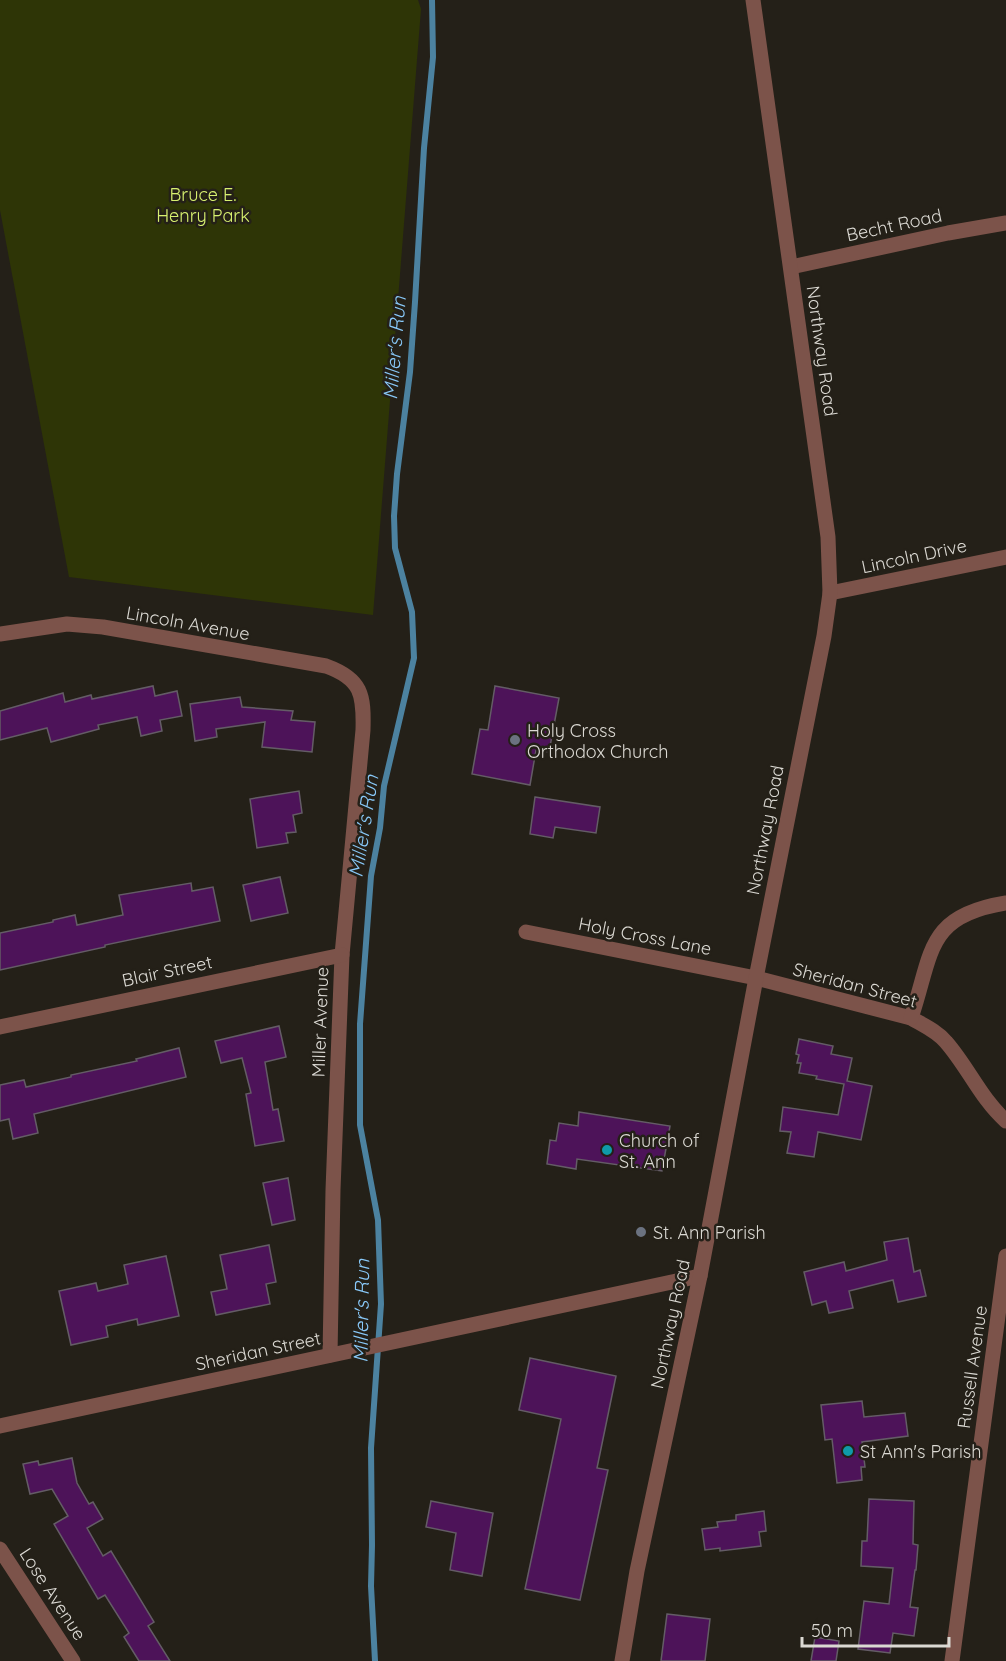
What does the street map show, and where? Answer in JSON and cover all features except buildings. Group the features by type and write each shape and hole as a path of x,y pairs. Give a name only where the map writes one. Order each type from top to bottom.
{"street":[{"name":"Northway Road","path":"622,1661 637,1571 700,1276 824,636 830,593 828,537 753,0"},
{"name":"Becht Road","path":"791,267 948,233 1006,223"},
{"name":"Lincoln Drive","path":"830,593 1006,557"},
{"name":"Lincoln Avenue","path":"0,634 67,624 103,627 326,666 342,672 351,679 360,692"},
{"name":"Miller Avenue","path":"330,1355 333,1190 342,955 363,730 364,704 360,692"},
{"path":"911,1018 932,951 937,938 946,926 973,910 1006,903"},
{"name":"Holy Cross Lane","path":"526,932 756,978"},
{"name":"Blair Street","path":"0,1027 342,955"},
{"name":"Sheridan Street","path":"756,978 911,1018 932,1029 946,1042 965,1070 1006,1121"},
{"name":"Russell Avenue","path":"952,1661 1006,1256"},
{"name":"Sheridan Street","path":"0,1426 700,1276"},
{"name":"Lose Avenue","path":"0,1549 73,1661"}],"green space":[{"name":"Bruce E. Henry Park","path":"0,0 418,0 421,9 373,615 69,577 0,210"}],"waterway":[{"name":"Miller's Run","path":"375,1661 371,1586 371,1448 381,1304 378,1220 360,1125 360,1024 371,876 380,828 384,786 414,658 412,612 395,548 394,516 410,372 424,148 433,57 432,0"}],"place":[{"name":"Holy Cross Orthodox Church","path":"515,740"},
{"name":"Church of St. Ann","path":"607,1150"},
{"name":"St. Ann Parish","path":"641,1232"},
{"name":"St Ann's Parish","path":"848,1451"}]}
